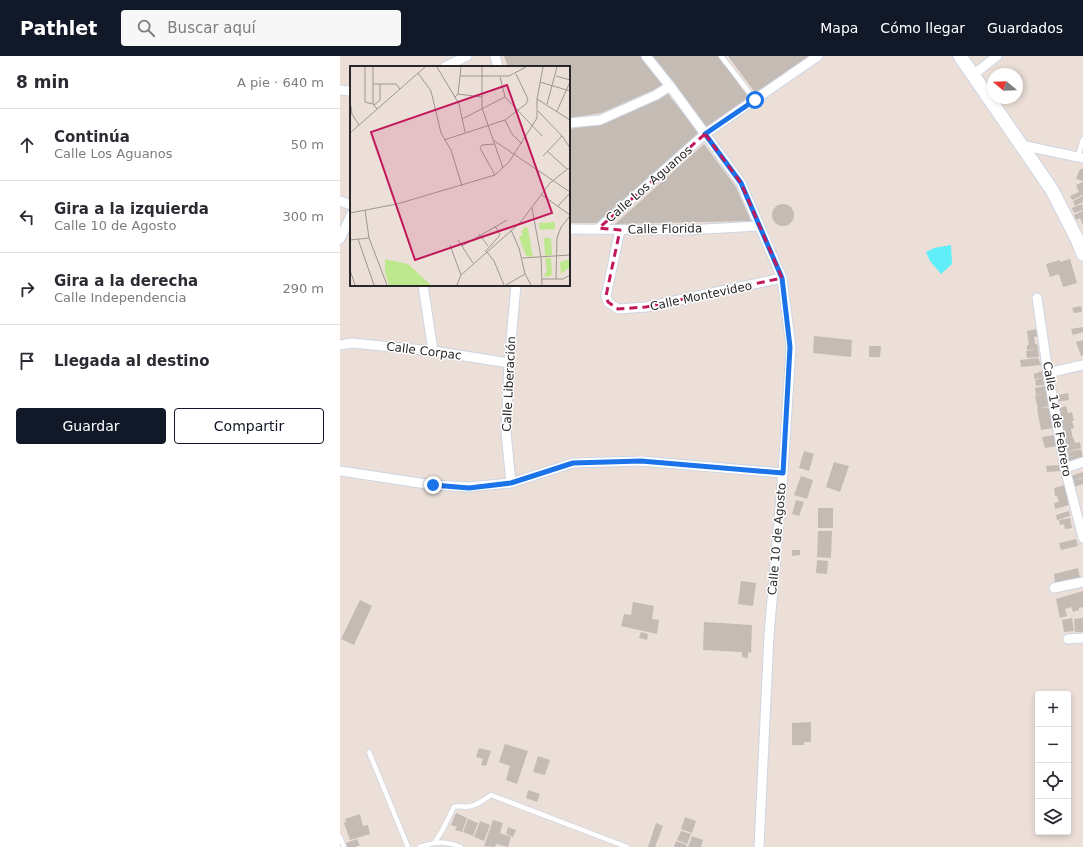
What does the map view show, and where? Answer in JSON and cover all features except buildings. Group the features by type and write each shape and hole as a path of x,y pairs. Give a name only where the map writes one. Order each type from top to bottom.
{"main road":[{"path":"960,56 1052,190 1083,254"}],"street":[{"path":"447,66 467,56"},
{"path":"495,56 498,66"},
{"name":"Calle 10 de Agosto","path":"646,56 670,86 741,183 782,278 790,347 783,473 769,635 759,847"},
{"name":"Calle Los Aguanos","path":"599,228 705,134 818,56"},
{"path":"973,75 997,56"},
{"path":"570,123 600,120 656,95 670,86"},
{"path":"340,90 350,91"},
{"path":"1021,145 1081,158"},
{"path":"340,201 350,205"},
{"path":"340,239 350,217"},
{"name":"Calle Florida","path":"570,229 599,228 620,230 686,230 760,226"},
{"name":"Calle Montevideo","path":"620,230 606,296 608,302 618,309 646,307 782,278"},
{"path":"423,286 433,351"},
{"name":"Calle Liberación","path":"511,483 506,432 509,363 516,286"},
{"name":"Calle 14 de Febrero","path":"1037,298 1048,373 1065,468 1083,538"},
{"name":"Calle Corpac","path":"340,345 352,343 433,351 509,363"},
{"path":"1048,373 1083,365"},
{"path":"340,471 433,485 469,488 511,483 573,463 641,461 783,473"},
{"path":"1065,468 1083,462"},
{"path":"1054,588 1083,582"},
{"path":"1068,639 1083,638"}],"lane":[{"path":"721,56 755,100"},
{"path":"1081,158 1083,139"},
{"path":"369,752 408,847"},
{"path":"435,842 454,807 473,806 491,795 626,847"},
{"path":"340,837 344,847"},
{"path":"420,847 435,842 461,847"}],"highlighted area":[{"path":"705,134 741,183 782,278 646,307 618,309 608,302 606,296 620,230 599,228"}],"water":[{"path":"951,245 952,264 941,274 930,261 926,252 934,248"}],"route":[{"path":"433,485 469,488 511,483 573,463 641,461 783,473 790,347 782,278 741,183 705,134 755,100"}]}
